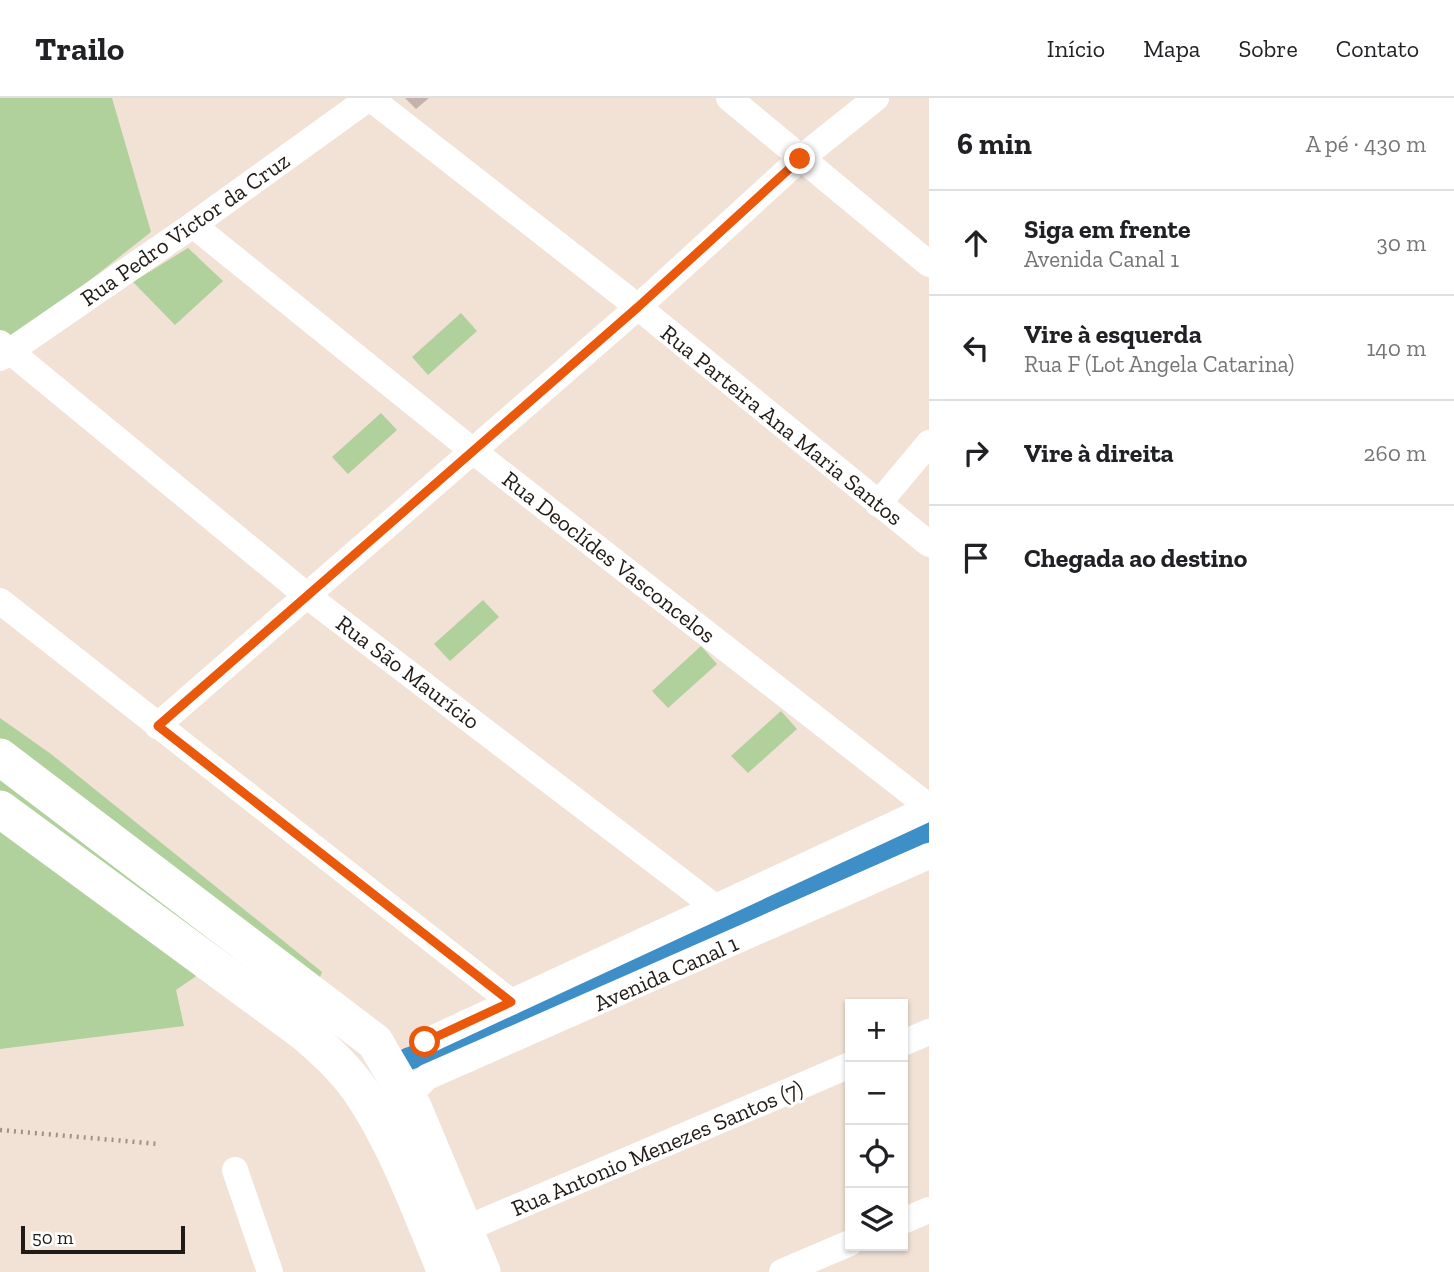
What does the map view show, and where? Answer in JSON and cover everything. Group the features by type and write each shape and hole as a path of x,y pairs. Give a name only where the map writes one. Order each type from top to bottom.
{"main road":[{"path":"0,757 366,1034 384,1055 408,1096 482,1272"},
{"path":"0,809 305,1033 341,1065 367,1100 446,1272"}],"street":[{"name":"Rua Pedro Victor da Cruz","path":"2,351 194,225 370,98"},
{"name":"Rua Parteira Ana Maria Santos","path":"370,98 638,307 929,544"},
{"path":"729,98 929,264"},
{"path":"158,726 638,307 800,159 876,98"},
{"name":"Rua Deoclídes Vasconcelos","path":"194,225 472,451 929,808"},
{"name":"Rua São Maurício","path":"2,351 306,595 716,907"},
{"path":"878,504 929,443"},
{"path":"0,601 511,1002"},
{"name":"Avenida Canal 1","path":"425,1042 548,988 929,808"},
{"name":"Avenida Canal 1","path":"408,1096 427,1077 929,856"},
{"path":"908,1041 929,1032"},
{"name":"Rua Antonio Menezes Santos (7)","path":"463,1230 845,1067"},
{"path":"235,1170 270,1272"},
{"path":"908,1219 929,1210"},
{"path":"782,1272 845,1245"}],"path":[{"path":"0,1130 159,1144"}],"green space":[{"path":"0,98 112,98 151,232 0,351"},
{"path":"188,248 223,281 175,325 133,282"},
{"path":"461,313 477,331 428,375 412,357"},
{"path":"381,413 397,430 348,474 332,457"},
{"path":"483,600 499,617 450,661 434,644"},
{"path":"701,646 717,664 668,708 652,691"},
{"path":"781,711 797,729 748,773 731,756"},
{"path":"0,718 51,754 322,972 304,1019 218,961 176,990 184,1026 0,1049"}],"building":[{"path":"405,98 429,98 416,109"}],"waterway":[{"path":"408,1059 498,1028 773,898 929,830"}],"route":[{"path":"425,1042 511,1002 158,726 638,307 800,159"}]}
